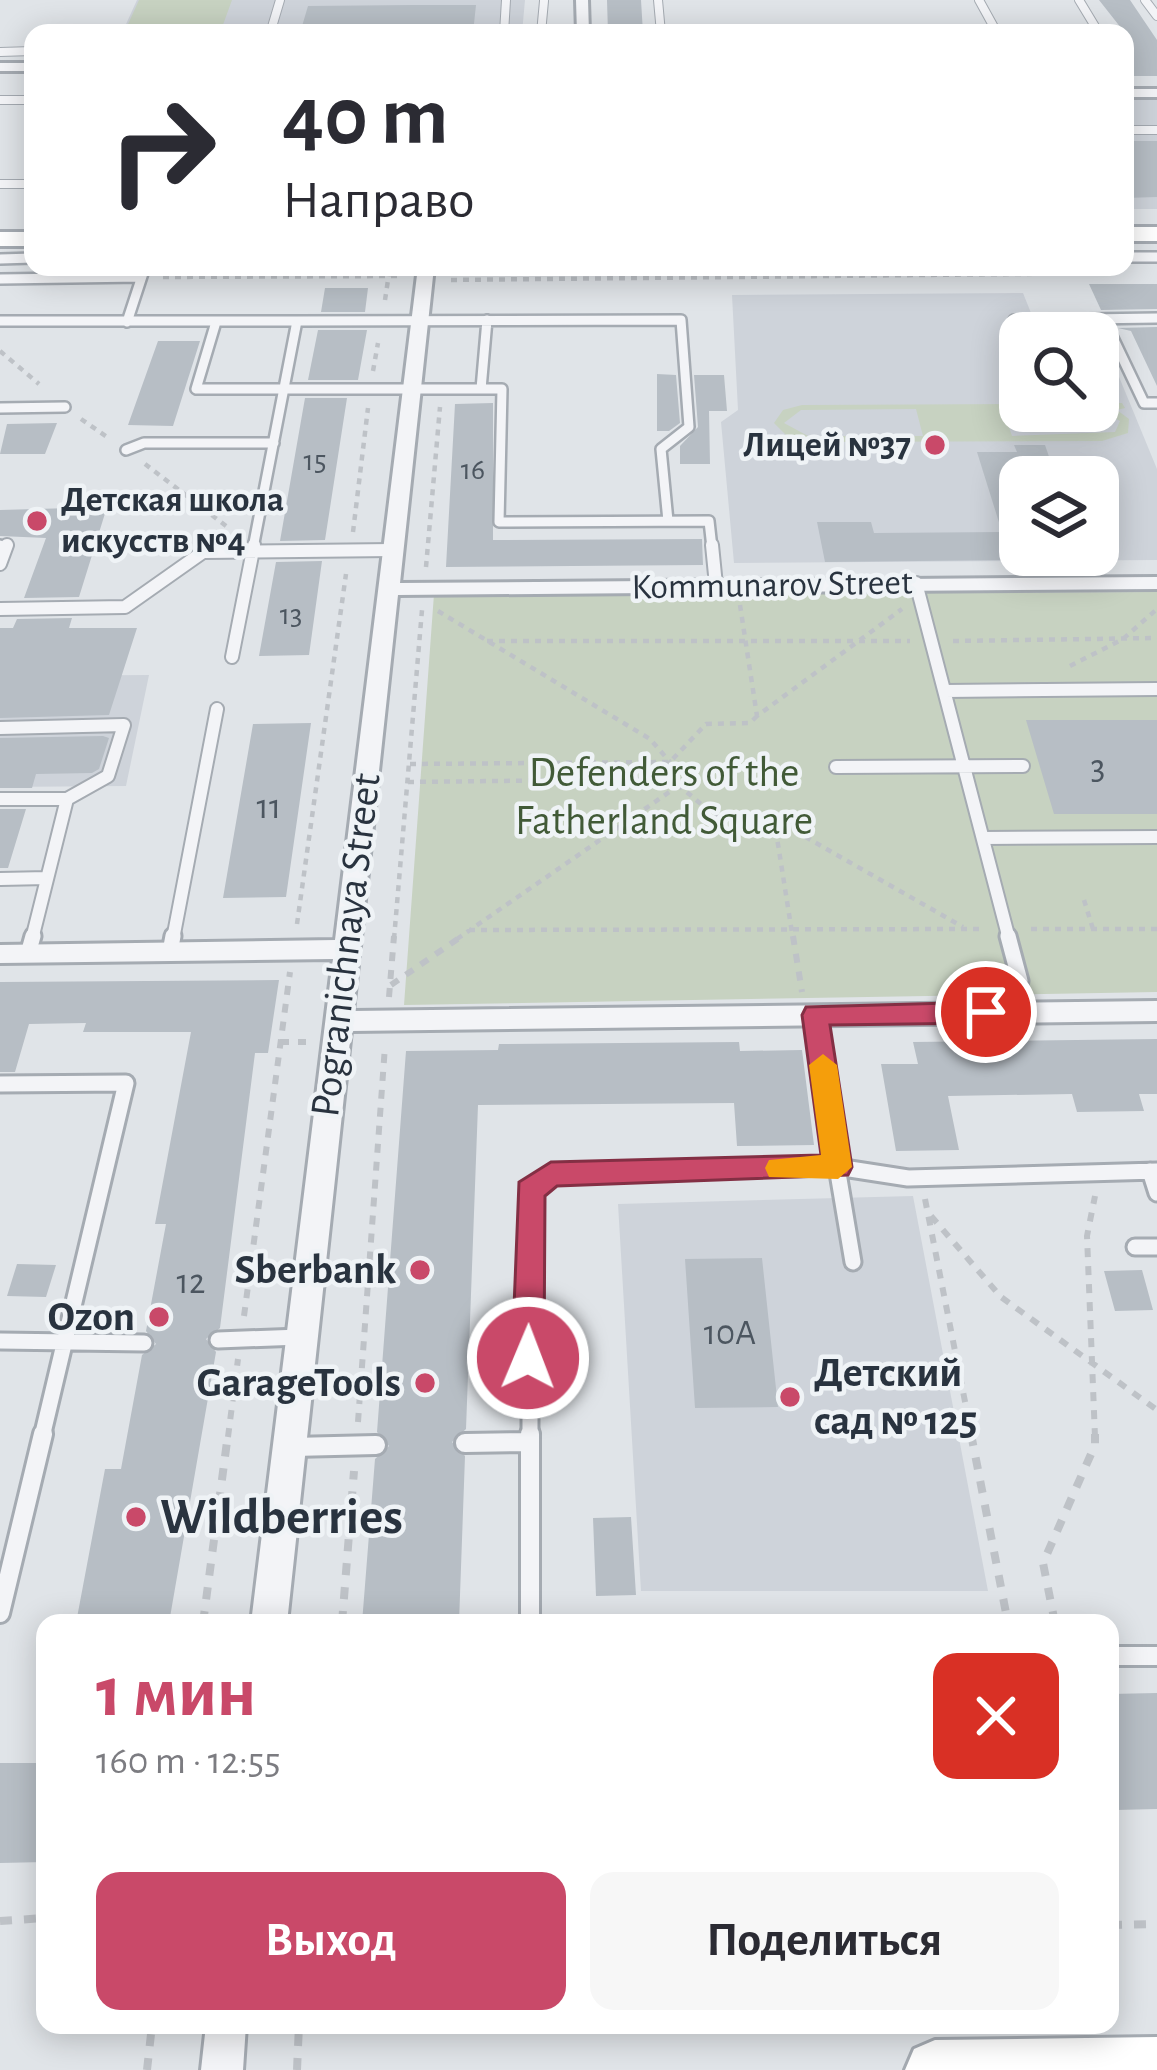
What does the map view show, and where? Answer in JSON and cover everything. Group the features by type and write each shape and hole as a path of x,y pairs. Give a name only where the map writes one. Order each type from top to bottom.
{"main road":[{"path":"934,2070 1157,2067"}],"street":[{"name":"Pogranichnaya Street","path":"269,1614 424,276"},
{"name":"Kommunarov Street","path":"387,590 716,585 913,592 1157,583"},
{"path":"0,954 345,949"},
{"path":"337,1021 808,1003 1157,1010"},
{"path":"222,2070 225,2034"}],"lane":[{"path":"1145,0 1157,16"},
{"path":"0,279 61,276"},
{"path":"127,322 142,276"},
{"path":"1119,319 1157,318"},
{"path":"481,389 487,320"},
{"path":"0,321 681,320 689,427 661,449 668,521"},
{"path":"232,657 297,321"},
{"path":"216,322 196,389 502,389 500,523 709,520 716,585"},
{"path":"1119,350 1144,403 1157,403"},
{"path":"0,408 65,407"},
{"path":"126,450 145,443 274,443"},
{"path":"0,545 7,545 0,564"},
{"path":"0,609 125,608 203,552 392,550"},
{"path":"913,592 945,691 1020,981"},
{"path":"945,691 1157,688"},
{"path":"170,952 217,709"},
{"path":"0,728 124,725 108,776 67,799 0,799"},
{"path":"836,767 1023,766"},
{"path":"28,954 67,799"},
{"path":"982,838 1157,837"},
{"path":"0,878 46,878"},
{"path":"808,1003 853,1262"},
{"path":"0,1084 126,1083 0,1613"},
{"path":"530,1614 530,1191 551,1174 838,1167 908,1178 1154,1171 1157,1193"},
{"path":"1135,1247 1157,1247"},
{"path":"218,1340 300,1337"},
{"path":"0,1341 144,1342"},
{"path":"465,1443 527,1442"},
{"path":"288,1447 376,1445"},
{"path":"1119,1656 1157,1656"}],"path":[{"path":"343,1614 423,590"},
{"path":"409,764 670,762 706,724 750,723 859,641 913,592"},
{"path":"738,594 757,716"},
{"path":"1024,690 1123,639 1157,610"},
{"path":"440,612 650,739 670,762 671,778 719,819 773,819 967,929"},
{"path":"942,641 1157,638"},
{"path":"487,641 921,641"},
{"path":"407,782 671,778"},
{"path":"391,985 678,786"},
{"path":"773,819 808,1003"},
{"path":"1084,900 1093,929"},
{"path":"1023,929 1157,928"},
{"path":"469,930 994,929"},
{"path":"1053,1614 1042,1563 1095,1445 1087,1236 1100,1172"},
{"path":"908,1178 923,1192 928,1214 1006,1614"},
{"path":"928,1214 1000,1297 1157,1410"},
{"path":"0,1921 36,1919"},
{"path":"1119,1925 1157,1924"},
{"path":"146,2070 151,2034"},
{"path":"296,2070 298,2034"}],"shaded area":[{"path":"137,0 525,0 523,24 126,24"},
{"path":"1157,95 1157,209 1134,209 1134,96"},
{"name":"Лицей №37","path":"1023,293 1031,312 999,312 999,432 1119,432 1119,377 1157,469 1157,560 1119,560 1119,456 999,456 999,561 734,563 721,422 738,410 732,295"},
{"path":"149,675 126,786 0,787 0,676"},
{"name":"Детский сад № 125","path":"913,1196 988,1591 641,1591 618,1204"}],"green space":[{"path":"139,0 232,0 223,24 128,24"},
{"path":"999,404 999,432 1012,436 1119,432 1119,412 1129,419 1128,433 1102,441 813,442 787,436 774,423 783,410 802,405","holes":["916,409 923,436 808,436 784,423 801,410"]},
{"name":"Defenders of the Fatherland Square","path":"1157,592 1157,992 404,1005 434,594"}],"building":[{"path":"607,0 641,0 642,24 608,24"},
{"path":"1099,0 1130,0 1157,40 1157,76 1134,76 1134,24 1118,24"},
{"path":"476,5 474,24 303,24 308,6"},
{"path":"1134,141 1157,141 1157,197 1134,198"},
{"path":"1089,284 1157,284 1157,309 1101,310"},
{"path":"325,288 368,288 365,312 321,312"},
{"path":"1157,327 1157,386 1131,331 1119,328"},
{"path":"318,330 367,330 358,380 308,380"},
{"path":"158,341 200,341 173,426 128,425"},
{"path":"657,374 676,375 680,423 669,431 657,431"},
{"path":"694,375 724,375 727,411 709,411 710,464 680,464 680,446 698,427"},
{"path":"305,398 347,398 325,540 280,541"},
{"path":"493,403 493,540 702,539 703,565 446,567 455,404"},
{"path":"57,423 45,454 0,454 7,424"},
{"path":"1014,445 1045,445 1049,456 999,456 999,522 977,452 1017,452"},
{"path":"107,507 79,597 24,598 46,538 0,536 0,510"},
{"path":"817,522 871,522 874,533 999,532 999,560 825,562"},
{"path":"322,561 309,655 259,656 276,562"},
{"path":"72,618 69,628 137,628 109,715 0,718 0,628 13,628 17,619"},
{"path":"1026,720 1157,720 1157,814 1054,814"},
{"path":"311,723 286,897 223,898 253,724"},
{"path":"0,738 109,738 99,769 92,773 36,774 32,788 0,788"},
{"path":"0,809 26,809 8,868 0,868"},
{"path":"279,980 268,1053 255,1053 220,1328 206,1339 216,1352 171,1614 78,1614 105,1469 121,1469 142,1355 156,1344 146,1331 166,1224 155,1224 191,1032 83,1032 86,1023 29,1024 15,1072 0,1072 0,982"},
{"path":"1157,1039 1157,1094 1139,1094 1144,1111 1077,1112 1072,1094 948,1096 959,1150 896,1151 881,1064 918,1064 913,1042"},
{"path":"739,1042 740,1051 802,1050 814,1145 737,1146 734,1103 478,1105 466,1429 452,1442 465,1456 459,1614 363,1614 375,1459 389,1446 377,1432 406,1051 498,1050 499,1044"},
{"path":"762,1258 778,1407 695,1408 685,1259"},
{"path":"17,1264 56,1265 46,1297 7,1296"},
{"path":"1142,1270 1153,1310 1115,1311 1104,1271"},
{"path":"631,1517 636,1595 596,1596 593,1518"},
{"path":"1157,1693 1157,1809 1119,1810 1119,1694"},
{"path":"0,1763 36,1763 36,1862 0,1863"}],"slow traffic":[{"path":"779,1168 838,1167 823,1065"}],"place":[{"name":"Лицей №37","path":"935,445"},
{"name":"Детская школа искусств №4","path":"37,521"},
{"name":"Sberbank","path":"420,1270"},
{"name":"Ozon","path":"159,1317"},
{"name":"GarageTools","path":"425,1383"},
{"name":"Детский сад № 125","path":"790,1397"},
{"name":"Wildberries","path":"136,1517"}],"route":[{"path":"528,1358 530,1191 551,1174 838,1167 815,1015 986,1012"}]}
